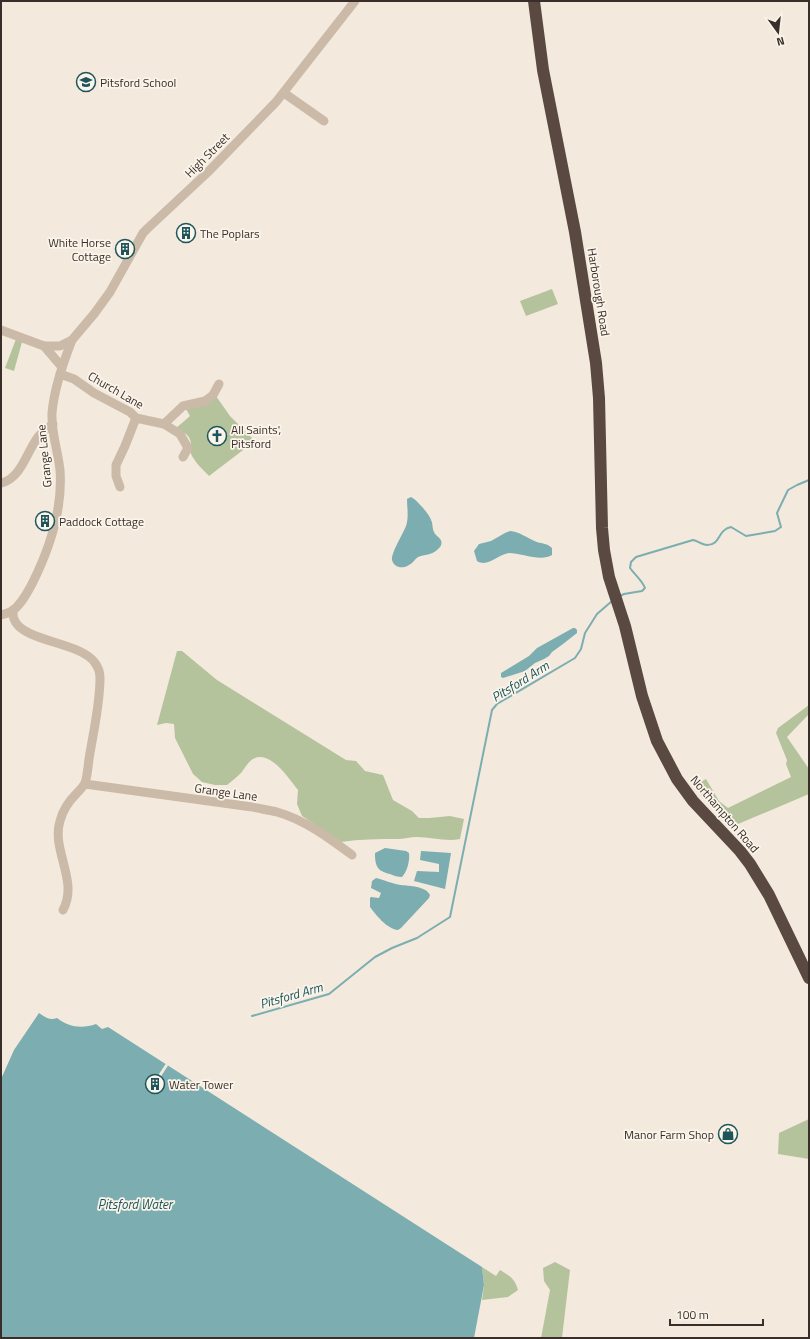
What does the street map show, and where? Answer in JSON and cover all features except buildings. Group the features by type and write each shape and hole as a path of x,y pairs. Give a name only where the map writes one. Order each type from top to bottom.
{"highway":[{"name":"Harborough Road","path":"534,1 543,70 575,232 596,362 599,398 602,528 607,565 622,617"},
{"name":"Northampton Road","path":"622,617 646,710 661,750 677,779 685,790 750,864 769,896 809,978"}],"street":[{"name":"High Street","path":"72,340 110,292 143,233 203,177 284,93 355,1"},
{"path":"284,93 324,121"},
{"path":"1,330 44,346 60,346 72,340"},
{"name":"Grange Lane","path":"1,615 13,610 26,594 41,565 50,539 59,504 60,469 52,424 52,411 61,371 72,340"},
{"path":"44,346 61,371"},
{"name":"Church Lane","path":"61,371 94,393 130,412 136,418 164,424 180,434 188,448 183,457"},
{"path":"164,424 183,406 205,401 213,395 219,384"},
{"path":"120,487 116,476 116,465 136,418"},
{"path":"1,483 6,482 20,468 38,438 52,424"},
{"path":"13,610 14,620 23,629 32,634 82,653 95,663 100,677 85,784 66,806 58,827 59,840 68,885 67,900 63,910"},
{"name":"Grange Lane","path":"85,784 252,807 277,812 321,833 352,855"}],"green space":[{"path":"552,289 558,304 526,316 520,301"},
{"path":"16,339 22,342 14,371 5,368"},
{"path":"216,396 230,416 255,441 209,476 191,454 191,442 188,436 184,432 175,429 190,416 186,409"},
{"path":"177,651 182,651 217,680 346,760 356,761 365,771 383,775 393,800 412,811 419,818 450,816 464,819 460,839 449,840 417,837 341,842 302,816 297,804 298,790 278,767 266,758 259,757 253,759 241,773 227,785 215,785 202,782 193,774 175,738 174,724 166,723 157,725"},
{"path":"809,705 809,714 787,737 809,769 809,794 731,827 694,786 706,779 719,801 728,808 791,777 786,764 787,760 776,733 778,728"},
{"path":"809,1119 809,1159 778,1154 779,1133"},
{"path":"555,1262 570,1270 562,1338 541,1338 550,1290 544,1281 543,1268"},
{"path":"482,1267 496,1276 500,1270 504,1272 514,1280 518,1290 508,1297 482,1300 484,1285"}],"water":[{"path":"411,497 419,504 432,521 434,532 441,540 441,544 435,552 418,557 407,566 399,567 393,563 392,557 407,523 407,499"},
{"path":"510,531 548,545 552,548 552,555 542,558 509,553 485,563 477,561 474,551 479,544 491,541"},
{"path":"573,628 577,630 577,633 549,656 535,663 525,671 503,678 501,677 501,673 529,656 537,648"},
{"path":"385,848 406,851 409,853 408,866 402,877 386,873 376,865 375,853"},
{"path":"421,851 451,853 445,889 414,881 417,871 439,872 439,864 420,860"},
{"path":"376,878 421,888 428,892 430,895 429,898 401,928 398,930 394,929 382,921 370,907 370,898 379,898 381,893 371,888 372,881"},
{"name":"Pitsford Water","path":"39,1013 48,1018 57,1018 70,1025 80,1027 96,1024 102,1029 108,1027 482,1267 484,1285 474,1338 1,1338 1,1079 14,1050"}],"pier":[{"path":"167,1062 169,1064 158,1081 155,1080"}],"waterway":[{"name":"Pitsford Arm","path":"620,596 642,591 645,588 630,568 631,562 636,557 693,540 705,545 715,543 723,531 731,527 746,536 775,531 781,527 777,513 788,490 809,480"},
{"name":"Pitsford Arm","path":"252,1016 329,994 375,957 417,938 450,917 492,710 497,704 575,658 581,649 585,633 597,614 612,601"}],"place":[{"name":"Pitsford School","path":"86,82"},
{"name":"The Poplars","path":"186,233"},
{"name":"White Horse Cottage","path":"125,249"},
{"name":"All Saints', Pitsford","path":"217,436"},
{"name":"Paddock Cottage","path":"45,521"},
{"name":"Water Tower","path":"155,1084"},
{"name":"Manor Farm Shop","path":"728,1134"}]}
